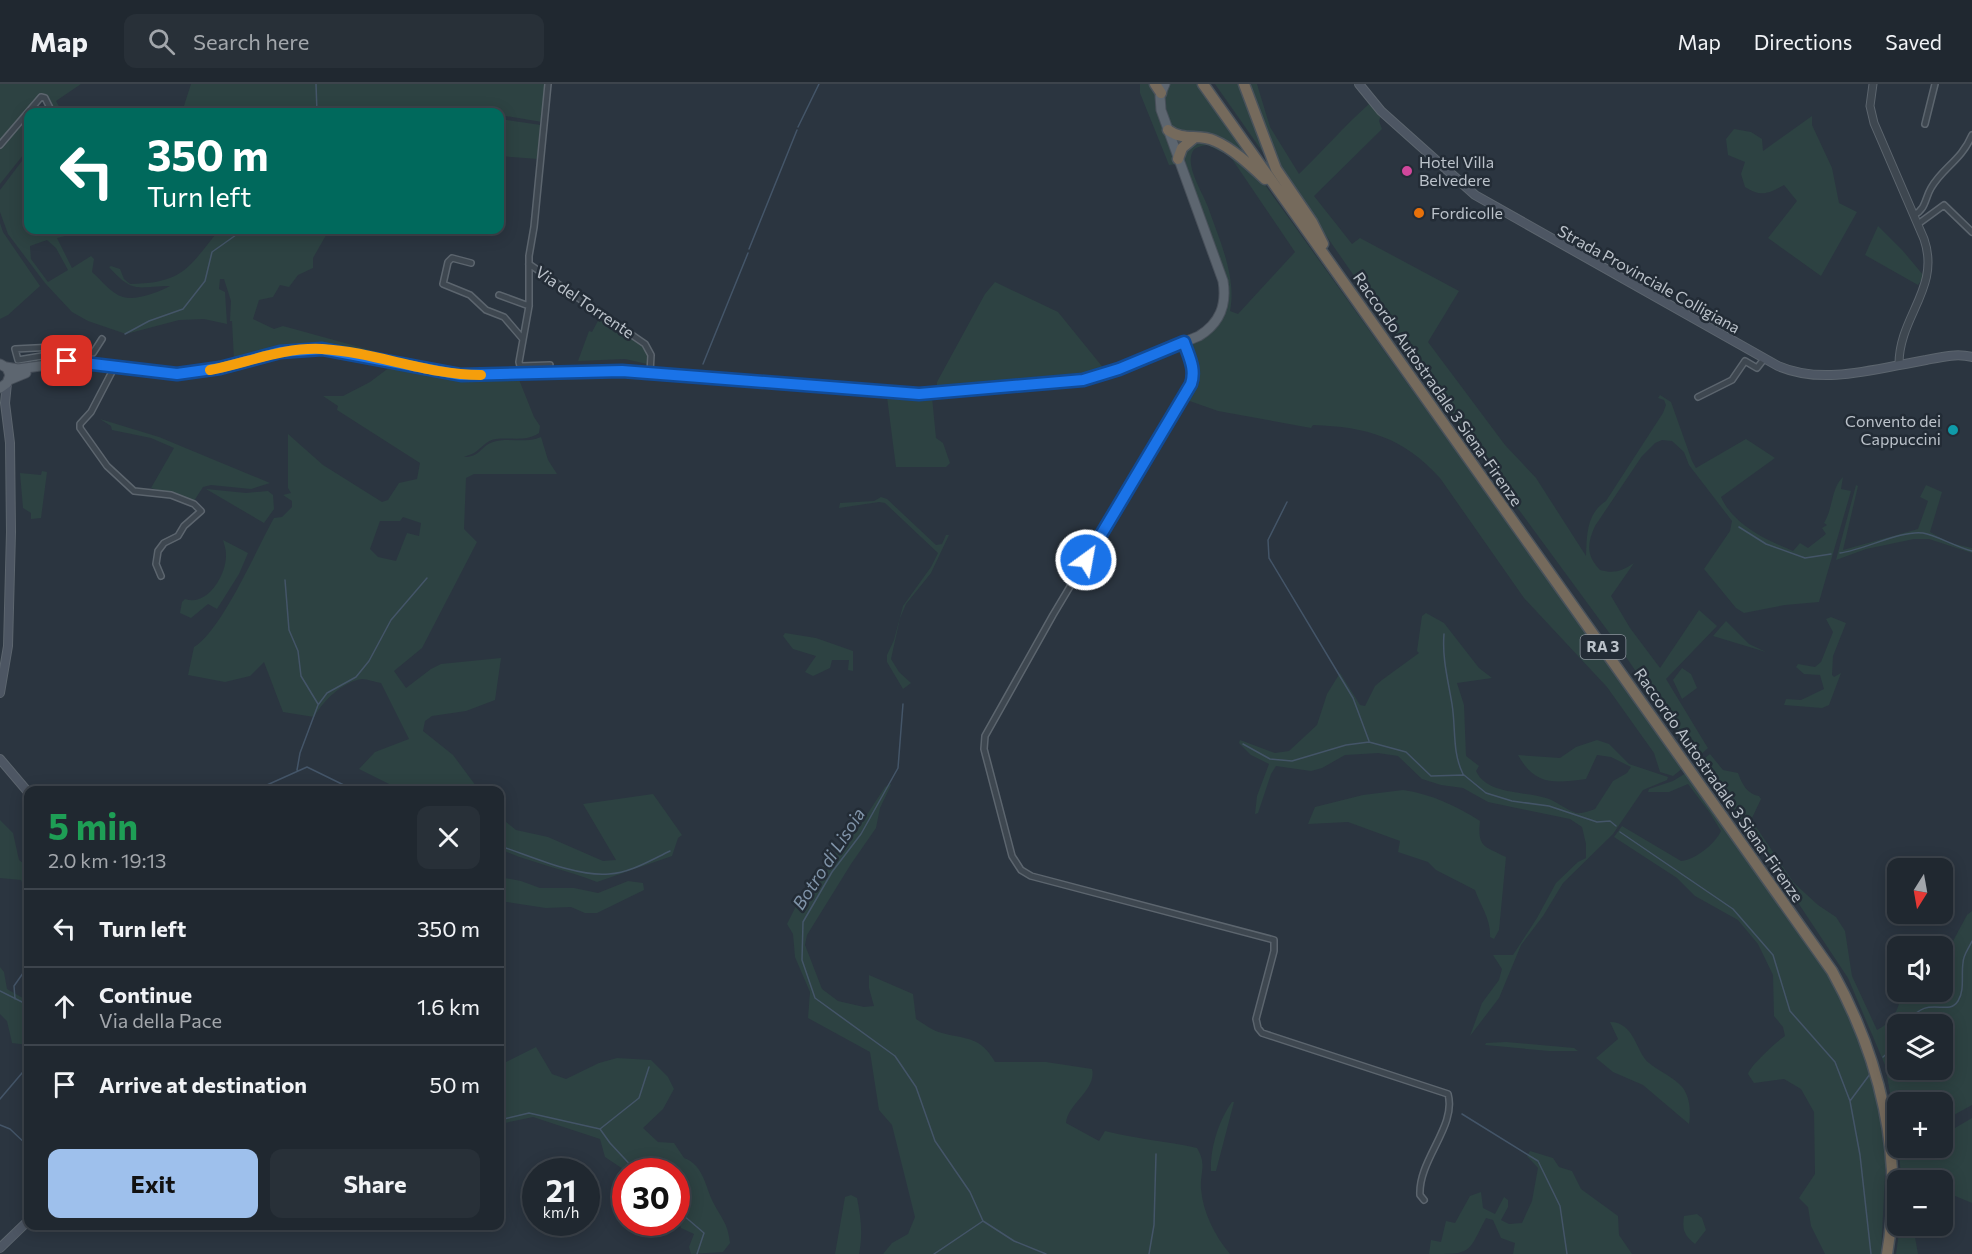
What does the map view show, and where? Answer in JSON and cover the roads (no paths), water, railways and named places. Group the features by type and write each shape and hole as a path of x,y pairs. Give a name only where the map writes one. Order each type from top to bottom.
{"highway":[{"name":"Raccordo Autostradale 3 Siena-Firenze","path":"1203,84 1829,956 1865,1023 1882,1068 1896,1141 1897,1170"},
{"name":"Raccordo Autostradale 3 Siena-Firenze","path":"1210,84 1832,971 1862,1030 1874,1063 1884,1107 1892,1176 1887,1254"},
{"path":"1244,84 1275,169 1312,222 1320,244"},
{"path":"1168,130 1179,137 1217,142 1261,176 1305,234 1320,244"},
{"path":"1178,159 1182,148 1194,138"},
{"path":"1893,1254 1895,1236"}],"main road":[{"name":"Strada Provinciale Colligiana","path":"1359,84 1381,111 1478,197 1764,359 1794,373 1818,376 1954,355 1972,357"},
{"path":"4,386 20,374 52,363 78,361 159,373 198,373 280,352 322,349 452,374 521,370 650,373 875,392 932,393 1083,380 1119,369 1199,336 1213,325 1223,308 1222,281 1168,130 1161,107 1160,87"},
{"path":"2,364 18,369 104,364"},
{"path":"0,693 8,646 10,532 9,440 4,386 10,373 2,364"},
{"path":"1,760 24,787"},
{"path":"0,1248 24,1225"}],"street":[{"path":"548,84 529,264 529,306 519,362 521,370 550,365"},
{"path":"1873,84 1870,103 1873,119 1927,249 1929,272 1904,333 1899,364"},
{"path":"1925,124 1935,84"},
{"path":"32,108 41,97 45,98 50,108"},
{"path":"0,145 24,117"},
{"path":"1914,215 1922,210 1932,185 1959,158 1972,135"},
{"path":"1918,224 1944,205 1972,232"},
{"path":"471,263 452,258 448,262 443,284 470,295 486,310 504,317 522,338"},
{"name":"Via del Torrente","path":"529,264 645,344 652,357 650,373"},
{"path":"499,295 529,306"},
{"path":"52,363 47,357 18,360 15,349 55,346 93,353 102,339"},
{"path":"1184,342 1193,367 1194,375 1191,384 1068,589 985,736 984,749 1012,856 1021,870 1031,876 1274,940 1274,951 1256,1019 1257,1029 1262,1033 1448,1094 1450,1102 1445,1122 1422,1174 1420,1195 1424,1200"},
{"path":"32,358 39,360 42,367"},
{"path":"1698,397 1732,380 1745,362 1757,368 1764,359"},
{"path":"115,366 91,412 80,423 80,428 107,466 134,491 171,495 194,504 201,511 184,526 178,536 164,543 158,551 156,564 161,576"}],"waterway":[{"path":"316,84 317,108"},
{"path":"798,127 819,84"},
{"path":"749,249 797,130"},
{"path":"125,334 149,321 183,309 205,281 212,252 237,234"},
{"path":"703,364 748,253"},
{"path":"1287,502 1268,540 1269,558 1353,698 1369,741"},
{"path":"1739,527 1766,544 1805,558 1831,554"},
{"path":"1840,553 1914,533 1928,534 1972,551"},
{"path":"297,770 300,753 318,705 327,693 356,677 369,661 391,620 427,578"},
{"path":"285,580 289,630 298,651 301,676 318,704"},
{"path":"1444,634 1456,749 1463,774"},
{"name":"Botro di Lisoia","path":"903,704 898,768 861,834 832,872 803,922 802,960 815,998 895,1056 916,1087 935,1141 970,1192 983,1221 1014,1241 1046,1254"},
{"path":"1243,744 1270,759 1292,761 1346,745 1369,742 1406,752 1431,776 1464,775 1486,793 1512,801 1549,806 1597,822 1610,821 1616,826"},
{"path":"265,786 307,767 346,786"},
{"path":"1620,832 1733,909 1773,955 1790,1011 1835,1062 1850,1101 1860,1155 1871,1254"},
{"path":"504,847 568,869 596,874 625,871 670,851"},
{"path":"1915,1014 1929,1007 1953,1006 1958,1001 1962,987 1963,960 1972,941"},
{"path":"15,999 14,986 24,972"},
{"path":"0,991 24,1003"},
{"path":"1883,1057 1887,1054"},
{"path":"600,1129 639,1098 649,1067"},
{"path":"0,1099 24,1071"},
{"path":"1850,1101 1870,1074"},
{"path":"504,1119 529,1113 600,1129 624,1158"},
{"path":"1462,1114 1538,1161 1560,1206 1567,1254"},
{"path":"0,1125 10,1129 24,1142"},
{"path":"1149,1254 1154,1225 1156,1154"},
{"path":"690,1221 704,1233 697,1254"},
{"path":"934,1254 983,1221"}],"place":[{"name":"Hotel Villa Belvedere","path":"1407,171"},
{"name":"Fordicolle","path":"1419,213"},
{"name":"Convento dei Cappuccini","path":"1953,430"}]}
